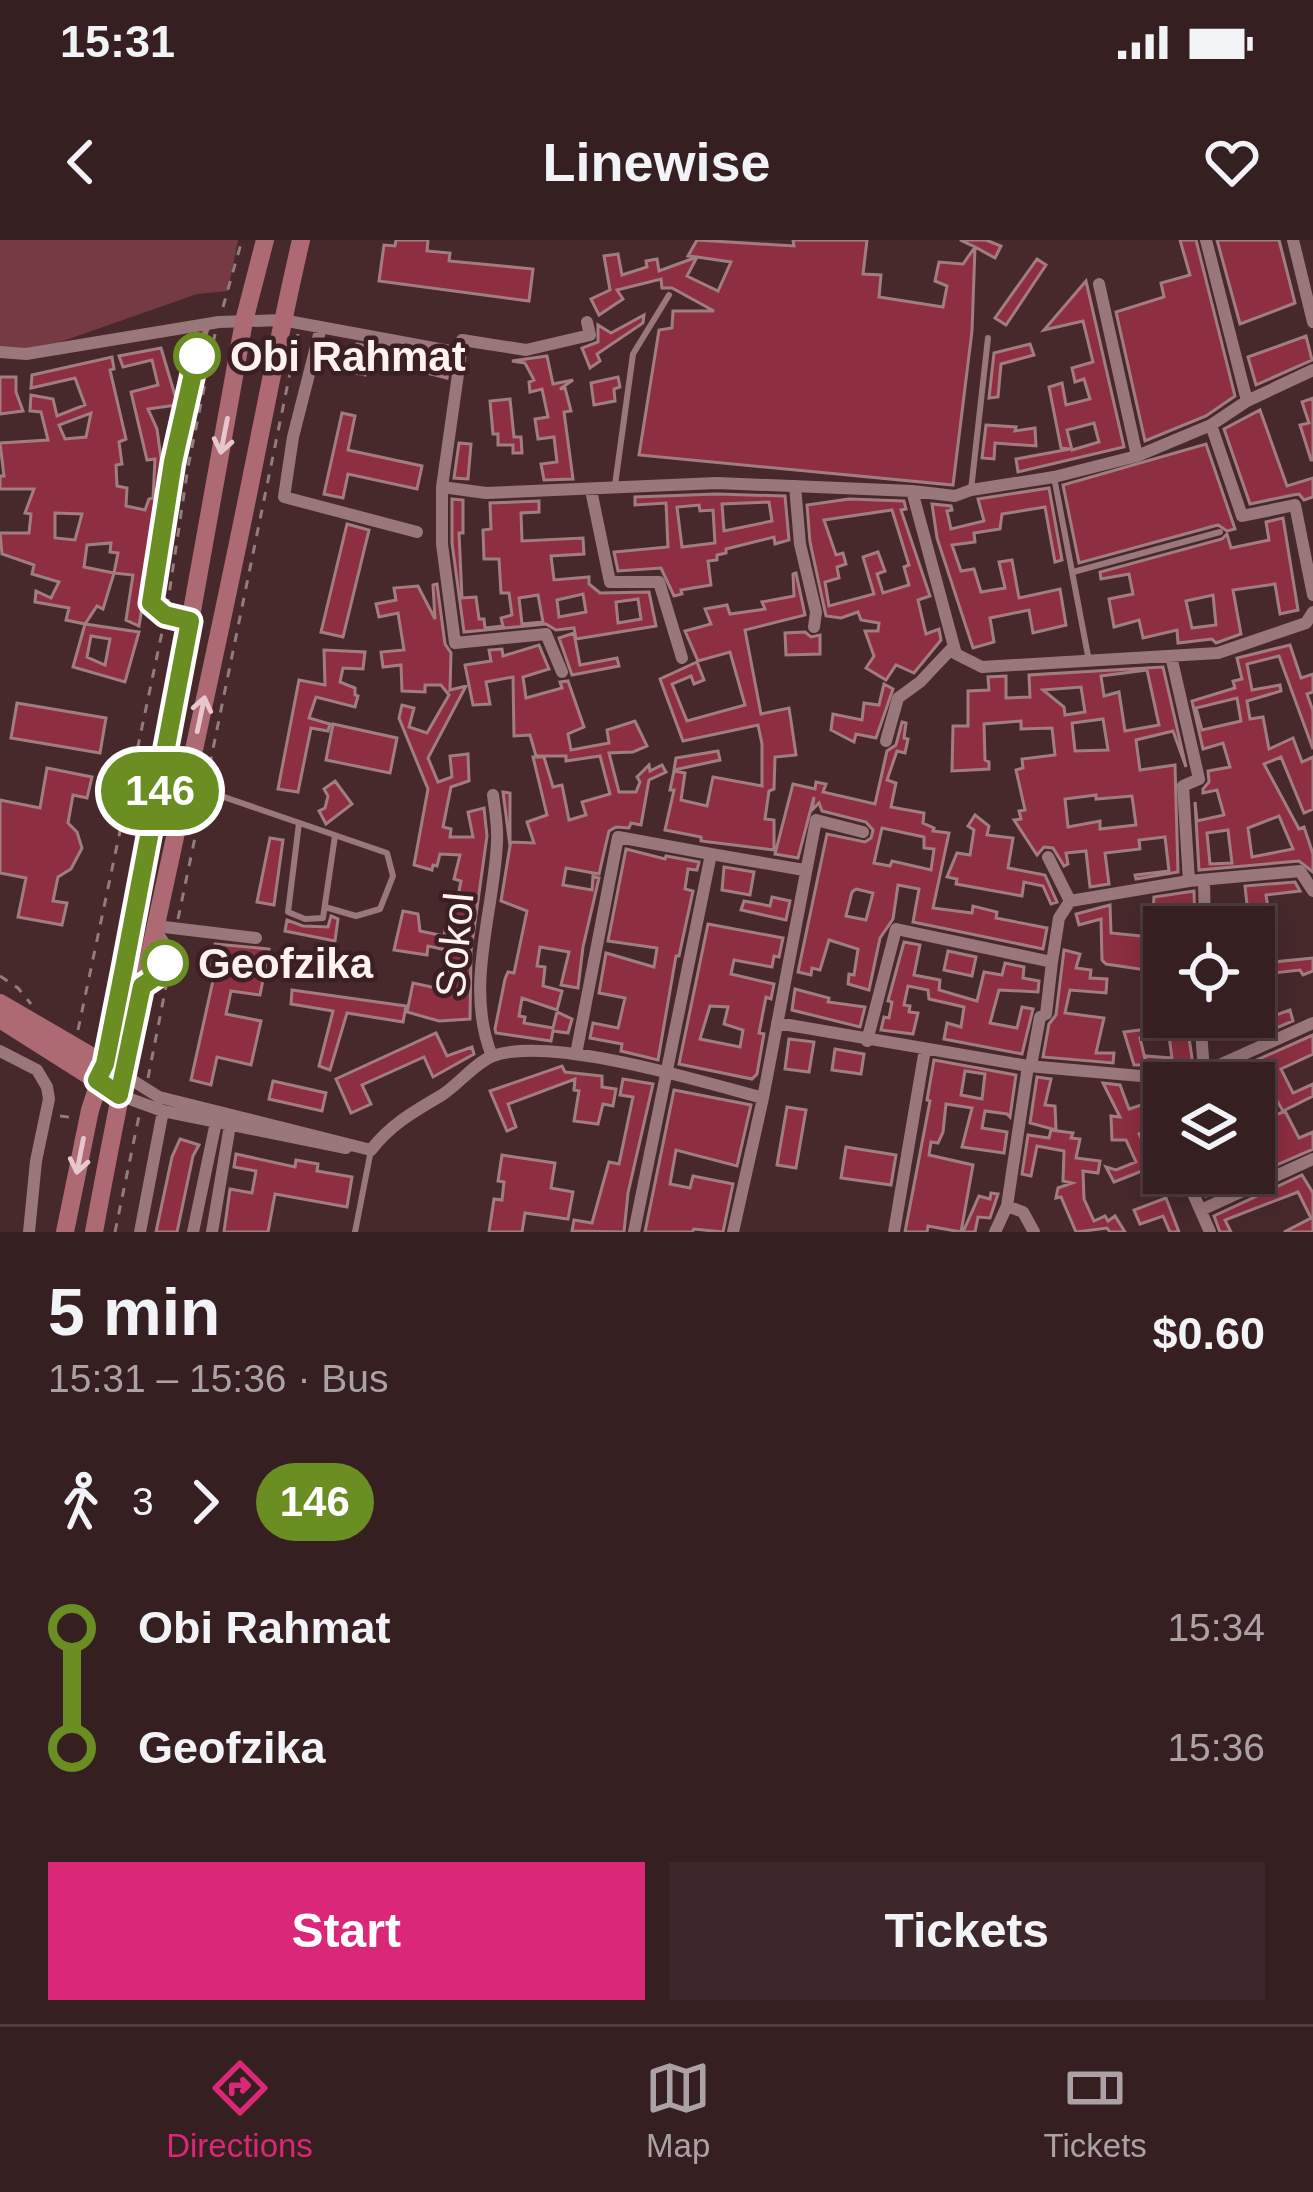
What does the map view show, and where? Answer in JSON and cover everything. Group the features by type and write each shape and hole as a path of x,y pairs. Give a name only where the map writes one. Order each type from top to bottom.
{"main road":[{"path":"65,1232 190,621 244,321 265,240"},
{"path":"94,1232 142,986 166,927 291,321 302,240"},
{"path":"0,1004 74,1046 101,1072"},
{"path":"0,1019 122,1085"}],"street":[{"path":"1206,240 1247,401"},
{"path":"1293,240 1313,322"},
{"path":"1099,284 1138,456"},
{"path":"0,352 26,354 244,321 291,321 460,352"},
{"path":"562,672 546,634 455,643 442,544 442,487 462,340 526,350 590,335 587,322"},
{"path":"321,327 293,437 284,497 417,532"},
{"path":"442,487 486,493 615,485 795,486 955,496 1138,456 1210,425 1247,401 1313,370"},
{"path":"1210,425 1242,516 1295,505 1313,595"},
{"path":"795,486 800,544 816,612 814,627"},
{"path":"591,490 610,582 658,582 682,658"},
{"path":"912,491 956,654 982,667 1218,653 1306,623 1313,612"},
{"path":"886,741 898,698 953,646"},
{"path":"1171,656 1199,779 1183,786 1200,906"},
{"name":"Sokol","path":"492,1056 481,1029 481,970 498,839 493,795"},
{"path":"733,1232 816,820 863,832"},
{"path":"576,1054 618,837 804,870"},
{"path":"634,1232 711,854"},
{"path":"1048,857 1070,901"},
{"path":"995,1232 1006,1206 1040,1017 1046,1014 1059,918 1070,901 1300,871 1312,885"},
{"path":"166,927 256,938"},
{"path":"867,1041 896,929 1052,962"},
{"path":"1226,1062 1313,1023"},
{"path":"777,1024 1030,1066 1143,1078"},
{"path":"894,1232 925,1049"},
{"path":"0,1052 37,1070 49,1099 36,1161 29,1232"},
{"path":"371,1150 388,1127 459,1084 492,1056 576,1054 763,1098"},
{"path":"122,1085 144,1096 371,1150"},
{"path":"122,1085 164,1111 326,1146 371,1150"},
{"path":"140,1232 164,1111"},
{"path":"193,1232 223,1123"},
{"path":"212,1232 223,1123"},
{"path":"1201,1210 1313,1159"},
{"path":"1194,1194 1210,1232"},
{"path":"1006,1206 1023,1212 1034,1232"}],"lane":[{"path":"615,485 633,354 669,295"},
{"path":"190,621 165,615 151,603 187,389 213,323"},
{"path":"971,490 988,338"},
{"path":"1054,477 1089,661"},
{"path":"1073,572 1220,532"},
{"path":"195,787 387,854 393,876 380,909 356,916 325,907"},
{"path":"299,823 287,912 305,919 322,919 335,836"},
{"path":"355,1232 371,1150"}],"path":[{"path":"74,1046 165,615 213,323 242,240"},
{"path":"166,927 291,321"},
{"path":"116,1232 168,971"}],"shaded area":[{"path":"0,240 238,240 228,291 197,294 26,354 0,350"}],"building":[{"path":"396,240 428,240 427,251 450,253 449,261 533,269 529,301 379,281 384,245 395,246"},
{"path":"697,240 794,246 793,240 867,240 863,274 881,275 879,297 943,307 947,286 935,281 939,262 963,264 975,247 972,331 953,485 639,455 659,330 672,328 673,311 714,311 672,288 662,288 661,279 617,290 623,299 599,315 591,299 610,290 604,256 618,254 622,275 647,267 646,261 657,259 659,271 697,257 688,256","holes":["697,257 731,262 718,291 687,276"]},
{"path":"960,240 986,240 1001,246 995,258"},
{"path":"1180,240 1196,240 1235,396 1206,416 1145,441 1116,312 1164,297 1161,283 1190,275"},
{"path":"1217,240 1279,240 1295,303 1240,324"},
{"path":"1037,259 1046,265 1006,325 995,318"},
{"path":"1086,281 1124,447 1018,472 1016,459 1070,449 1061,448 1049,387 1062,383 1066,405 1090,399 1084,379 1075,382 1072,368 1093,362 1083,321 1044,330","holes":["1094,423 1099,442 1072,450 1067,430"]},
{"path":"644,315 643,323 597,354 600,361 590,368 582,348 598,342 598,325 611,333"},
{"path":"1306,336 1312,360 1256,385 1248,357"},
{"path":"357,344 449,362 447,378 369,358 365,375 352,372"},
{"path":"1030,344 1034,355 1001,364 998,397 989,398 994,353"},
{"path":"161,348 177,402 148,409 161,458 166,461 139,626 126,620 133,575 114,573 103,609 97,606 85,624 66,620 69,608 35,602 36,591 51,598 59,582 32,574 34,565 2,554 0,533 29,533 31,514 25,513 34,489 0,489 0,476 4,476 0,443 48,440 41,412 30,411 31,395 53,399 57,416 85,405 75,378 31,388 32,375 112,357 114,369 110,370 126,439 119,442 122,464 116,465 117,486 127,488 126,506 145,510 153,498 155,459 147,460 131,392 158,385 152,360 123,367 119,356","holes":["91,413 86,437 65,439 59,425","55,513 82,514 75,540 55,538","111,543 110,552 118,553 114,573 84,567 87,545"]},
{"path":"547,356 553,384 573,380 560,389 565,388 571,411 564,412 573,479 544,480 541,464 557,462 554,437 538,439 535,419 548,417 542,389 530,392 529,382 534,380 525,363 512,361"},
{"path":"0,377 16,377 23,411 0,414"},
{"path":"618,377 615,401 594,405 591,383"},
{"path":"1313,398 1311,460 1300,425 1309,423 1302,402"},
{"path":"510,399 514,437 521,437 522,453 513,453 513,445 498,445 498,434 493,434 490,401"},
{"path":"1260,410 1287,486 1313,478 1313,497 1304,500 1299,494 1250,504 1224,429"},
{"path":"342,413 355,416 348,450 422,466 417,489 348,474 343,498 324,494"},
{"path":"986,425 1016,427 1015,431 1035,428 1036,446 995,443 994,459 982,458"},
{"path":"459,443 471,444 468,479 454,478"},
{"path":"1206,444 1235,529 1227,531 1218,525 1079,563 1063,485"},
{"path":"1049,488 1062,560 1055,562 1045,507 1002,514 1000,529 974,533 975,542 952,545 961,571 974,569 981,592 1005,588 999,562 1012,560 1019,598 1060,589 1066,625 1033,633 1029,610 990,618 994,642 973,648 937,538 932,504 951,506 947,511 951,529 984,521 978,499"},
{"path":"785,496 789,540 775,544 774,537 726,549 717,560 708,561 711,585 681,590 682,594 674,596 661,568 618,571 614,552 668,547 666,503 635,505 635,497","holes":["769,502 772,521 724,531 722,504","699,505 700,511 713,510 715,543 682,547 677,507"]},
{"path":"452,499 463,500 463,533 459,533 462,598 476,597 485,628 503,626 501,618 512,615 509,593 501,593 499,559 484,559 483,530 491,529 490,503 539,501 539,512 521,513 522,541 583,538 584,554 551,556 554,580 589,577 589,584 600,593 649,592 656,626 576,639 574,628 556,630 546,624 464,632 452,543","holes":["583,594 586,612 559,617 557,600","538,595 543,622 522,624 519,598","638,599 641,619 618,623 616,602"]},
{"path":"849,499 904,501 906,509 901,510 930,596 918,600 926,634 939,629 941,640 914,673 896,665 886,680 866,668 874,656 865,631 878,631 879,623 861,620 858,612 841,618 826,616 807,505","holes":["892,510 909,565 904,567 909,585 883,593 877,574 885,571 878,552 863,557 874,594 829,606 825,582 839,578 837,567 846,564 843,553 836,555 824,520"]},
{"path":"1283,518 1298,610 1280,614 1275,584 1233,590 1241,634 1216,643 1212,639 1178,643 1177,630 1143,638 1139,620 1114,627 1109,599 1133,594 1129,574 1101,579 1100,572 1227,534 1231,548 1269,540 1266,522","holes":["1213,595 1216,625 1192,628 1186,601"]},
{"path":"347,524 369,530 343,637 321,632"},
{"path":"796,573 805,615 745,630 761,714 789,708 796,755 775,757 774,789 769,791 765,819 774,820 774,850 701,841 701,837 665,830 674,771 685,773 681,800 707,806 713,777 762,786 762,744 758,725 683,741 660,679 697,662 704,680 694,684 691,676 672,684 687,721 745,705 730,652 698,661 685,631 711,624 705,609 727,605 730,614 765,609 762,602 794,596"},
{"path":"437,584 445,644 451,653 450,690 466,686 428,758 438,782 452,777 450,756 468,754 469,781 451,787 443,827 451,829 450,837 473,837 468,812 484,808 487,836 471,951 470,1019 439,1021 407,1012 413,983 446,990 451,951 428,946 427,955 394,950 403,911 418,914 420,931 444,936 446,925 452,926 461,881 454,879 460,855 440,854 432,870 414,865 428,789 399,718 402,705 414,708 409,727 427,733 449,695 441,685 425,685 425,692 402,691 401,665 383,667 381,652 404,650 398,613 379,617 376,604 396,600 394,588 418,586 435,619 433,585"},
{"path":"85,624 139,632 125,682 73,667","holes":["91,636 110,639 105,665 87,657"]},
{"path":"805,632 811,637 820,635 820,654 786,655 785,633"},
{"path":"574,633 580,665 617,658 619,666 572,675 559,638"},
{"path":"539,645 549,669 523,677 526,698 562,688 560,682 568,681 584,727 568,734 571,750 609,743 607,730 635,721 647,746 609,753 619,792 636,792 637,777 649,765 650,771 662,765 666,772 649,780 641,825 631,823 629,828 609,831 599,874 566,868 563,885 592,890 593,876 599,878 578,988 561,985 569,952 540,947 537,966 545,967 543,986 562,991 557,1010 522,998 519,1016 525,1017 524,1023 553,1028 557,1012 572,1019 568,1033 553,1031 551,1041 496,1033 495,1029 505,979 508,972 514,973 527,911 501,901 511,842 534,843 527,822 547,815 533,757 544,757 553,787 562,785 569,820 586,815 582,802 610,794 600,756 566,761 566,756 536,756 530,735 514,736 513,677 486,682 490,704 473,705 465,665 491,661 489,650 502,649 503,656"},
{"path":"1290,645 1301,678 1313,674 1313,692 1307,694 1313,711 1313,749 1279,656 1247,664 1252,690 1280,685 1281,691 1247,701 1250,719 1263,717 1269,749 1293,738 1302,762 1313,757 1313,809 1304,813 1281,757 1264,764 1299,829 1304,827 1313,872 1299,861 1199,870 1195,802 1197,821 1224,815 1217,790 1203,793 1203,789 1209,782 1208,771 1230,767 1223,743 1203,749 1192,701 1235,688 1233,681 1242,679 1237,658","holes":["1237,698 1241,721 1202,730 1196,708","1279,816 1293,849 1252,857 1248,828","1228,830 1232,863 1210,864 1207,833"]},
{"path":"324,650 365,652 363,669 343,668 340,682 355,688 355,707 316,697 309,718 330,724 328,731 311,728 298,792 278,789 299,680 325,685"},
{"path":"1163,667 1186,767 1173,731 1136,740 1140,770 1175,765 1178,872 1136,879 1135,875 1169,871 1165,837 1139,840 1140,849 1105,853 1109,884 1090,887 1086,851 1066,853 1068,864 1064,866 1053,848 1044,847 1037,855 1014,820 1021,819 1019,811 1025,810 1016,770 1023,768 1022,759 1055,755 1052,728 1021,729 1021,721 984,724 989,769 952,771 953,726 968,726 968,691 989,690 988,677 1006,676 1006,698 1030,697 1029,675","holes":["1147,670 1159,725 1125,731 1119,692 1104,696 1101,676","1081,687 1085,712 1065,715 1064,707 1043,690","1103,719 1108,750 1075,751 1072,723","1132,796 1136,825 1100,829 1100,821 1068,827 1065,799"]},
{"path":"884,684 893,689 876,738 856,734 854,742 831,730 833,714 862,720 864,703 879,705"},
{"path":"17,703 106,718 100,753 11,738"},
{"path":"902,722 906,723 905,753 897,751 887,780 896,783 891,807 924,813 923,823 933,831 949,833 933,908 972,913 973,906 997,912 996,918 1047,928 1043,949 913,922 919,889 898,885 893,919 880,938 869,990 848,984 858,949 829,940 820,970 812,968 811,975 798,972 827,834 865,842 873,830 866,822 822,811 819,803 812,810 814,797 798,858 775,854 793,784 815,789 816,782 826,784 823,792 875,804 887,751 896,745","holes":["882,828 924,837 924,848 934,849 931,870 892,861 890,866 874,863","856,889 873,893 866,920 846,916"]},
{"path":"333,724 397,738 390,773 326,760"},
{"path":"718,751 720,760 674,770 676,758"},
{"path":"47,768 92,777 87,798 73,795 68,823 82,848 71,869 58,877 53,901 67,903 62,925 18,917 26,878 0,873 0,800 40,808"},
{"path":"335,781 352,804 326,824 319,811 325,808 328,796 324,789"},
{"path":"503,792 510,793 510,846"},
{"path":"975,815 989,826 987,835 1013,838 1008,868 1045,875 1057,902 1051,904 1043,886 1024,882 1022,896 956,884 957,879 947,877 957,853 970,855 974,830 968,826"},
{"path":"270,838 283,840 274,905 257,902"},
{"path":"626,849 699,862 697,870 688,869 685,889 693,891 658,1060 621,1051 622,1044 590,1038 593,1023 618,1028 625,998 599,993 606,953 654,967 657,948 608,941"},
{"path":"724,867 754,872 750,895 722,890"},
{"path":"1295,882 1300,891 1266,895 1268,906 1247,906 1245,886"},
{"path":"1194,891 1194,906 1153,906 1154,897"},
{"path":"772,897 790,901 786,920 741,910 744,901 770,906"},
{"path":"1110,905 1111,933 1143,936 1143,970 1106,964 1101,919 1079,925 1076,914"},
{"path":"331,916 338,919 335,941 285,931 287,920 328,927"},
{"path":"708,924 783,938 772,967 734,960 731,974 774,984 771,999 766,997 759,1033 764,1034 757,1074 752,1079 679,1064","holes":["710,1006 728,1007 724,1024 743,1030 740,1047 700,1039"]},
{"path":"904,942 920,945 914,975 940,980 939,990 977,1001 984,972 1002,975 1005,963 1024,967 1023,978 1039,981 1038,992 999,990 990,1023 1017,1028 1022,1007 1033,1009 1022,1054 944,1039 947,1023 961,1027 964,1007 929,999 928,990 908,986 904,1005 918,1013 913,1034 881,1030 884,1017 889,1018 892,1002 888,1001"},
{"path":"215,944 269,949 260,995 231,991 226,1014 261,1021 251,1065 217,1057 211,1085 191,1080 214,976 210,975"},
{"path":"1064,950 1080,954 1076,968 1091,970 1090,978 1107,979 1106,993 1070,990 1065,1013 1104,1018 1096,1053 1114,1053 1113,1063 1043,1057 1049,1024 1056,1015"},
{"path":"948,951 976,957 972,976 944,970"},
{"path":"1313,958 1313,971 1275,973 1275,962"},
{"path":"795,989 829,998 828,1002 865,1007 860,1027 792,1010"},
{"path":"292,990 406,1006 403,1022 347,1013 330,1070 319,1066 333,1011 291,1004"},
{"path":"1275,1001 1276,1015 1290,1010 1293,1021 1275,1029"},
{"path":"1143,1030 1143,1065 1134,1065 1124,1032"},
{"path":"436,1033 447,1056 472,1047 474,1054 433,1077 424,1057 362,1085 371,1104 351,1113 336,1079"},
{"path":"1313,1035 1313,1054 1281,1069 1293,1093 1313,1084 1313,1096 1283,1111 1275,1097 1275,1062 1252,1062"},
{"path":"1169,1038 1189,1038 1193,1062 1146,1062 1145,1056 1172,1058"},
{"path":"789,1039 814,1042 809,1072 785,1069"},
{"path":"835,1049 864,1054 861,1074 832,1070"},
{"path":"934,1060 1016,1075 1010,1117 985,1111 982,1128 1007,1132 1004,1153 962,1147 972,1108 946,1104 943,1132 938,1143 931,1142 929,1155 973,1165 961,1232 928,1226 927,1232 905,1232","holes":["965,1071 985,1074 982,1099 961,1095"]},
{"path":"562,1066 565,1072 602,1076 602,1087 616,1089 613,1106 603,1104 598,1124 574,1121 579,1091 574,1090 575,1079 508,1104 516,1127 507,1131 490,1091"},
{"path":"1037,1077 1051,1079 1045,1105 1055,1106 1056,1130 1030,1123"},
{"path":"623,1079 653,1084 624,1232 572,1231 574,1220 592,1223 609,1162 619,1164 633,1097 620,1095"},
{"path":"273,1081 326,1093 322,1111 269,1099"},
{"path":"1103,1083 1120,1085 1129,1109 1143,1104 1143,1133 1139,1134 1143,1171 1114,1182 1106,1167 1116,1170 1136,1162 1126,1140 1112,1140 1111,1116 1120,1117"},
{"path":"674,1090 751,1105 737,1166 676,1150 670,1184 690,1188 693,1176 733,1184 723,1232 645,1232"},
{"path":"787,1107 806,1110 796,1168 777,1165"},
{"path":"1285,1111 1299,1138 1313,1132 1313,1149 1275,1166 1275,1115"},
{"path":"1051,1130 1073,1133 1071,1138 1080,1139 1076,1158 1100,1161 1098,1173 1083,1171 1084,1199 1094,1221 1115,1216 1125,1232 1107,1228 1076,1232 1061,1197 1056,1198 1058,1188 1072,1183 1063,1181 1064,1151 1037,1146 1031,1176 1022,1174 1028,1135 1049,1138"},
{"path":"180,1139 199,1145 177,1232 156,1232 172,1157"},
{"path":"846,1147 896,1155 891,1185 841,1178"},
{"path":"236,1154 295,1167 296,1160 318,1164 317,1171 352,1177 347,1207 275,1194 268,1232 224,1232 230,1189 252,1193 256,1171 234,1167"},
{"path":"502,1155 555,1163 551,1188 573,1192 568,1219 525,1213 522,1232 489,1232 494,1199 502,1200 504,1182 498,1181"},
{"path":"1302,1175 1313,1193 1313,1232 1284,1232 1311,1218 1298,1192 1225,1220 1231,1232 1220,1232 1214,1216 1261,1194 1275,1194 1275,1188"},
{"path":"991,1193 998,1194 990,1218 978,1217 975,1232 963,1232 979,1196 990,1199"},
{"path":"1166,1198 1179,1232 1170,1232 1163,1216 1140,1224 1134,1210"}],"bus line":[{"name":"146","path":"165,963 163,972 142,986 119,1095 97,1080 105,1064 190,621 165,615 151,603 173,462 197,356"}],"place":[{"name":"Obi Rahmat","path":"197,356"},
{"name":"Geofzika","path":"165,963"}]}
